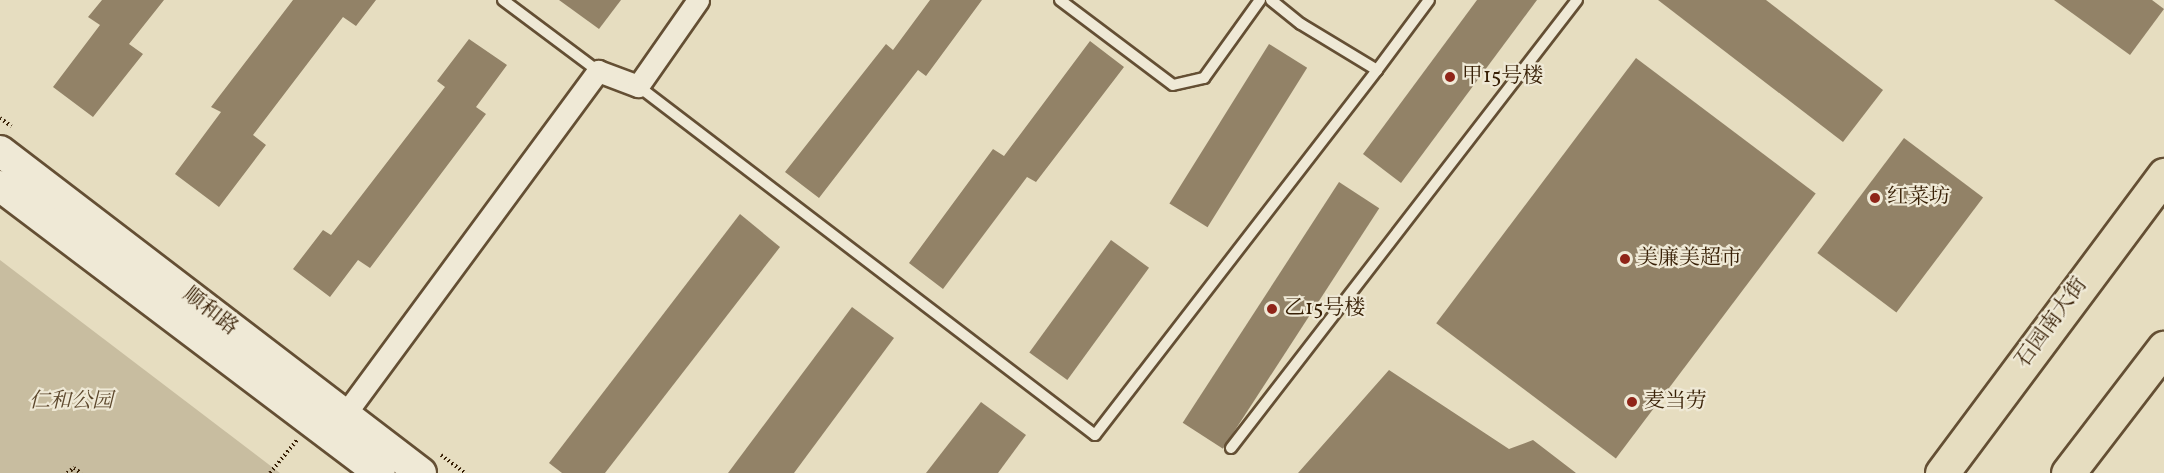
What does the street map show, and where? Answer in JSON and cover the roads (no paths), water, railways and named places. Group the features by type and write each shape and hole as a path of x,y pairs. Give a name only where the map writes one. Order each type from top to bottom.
{"main road":[{"name":"顺和路","path":"0,151 337,425 380,473"},
{"name":"石园南大街","path":"1942,473 2164,175"},
{"name":"顺和路","path":"0,186 337,425 421,473"},
{"path":"2068,473 2164,348"}],"street":[{"path":"337,425 598,72 638,86 698,0"}],"lane":[{"path":"503,0 598,72"},
{"path":"1060,0 1173,85 1204,78 1260,0"},
{"path":"1271,0 1301,24 1377,70"},
{"path":"638,86 1095,435 1429,0"},
{"path":"1231,448 1577,0"}],"place":[{"name":"甲15号楼","path":"1450,77"},
{"name":"红菜坊","path":"1875,198"},
{"name":"美廉美超市","path":"1625,259"},
{"name":"乙15号楼","path":"1272,309"},
{"name":"麦当劳","path":"1632,402"}],"park label":[{"name":"仁和公园","path":"71,402"}]}
